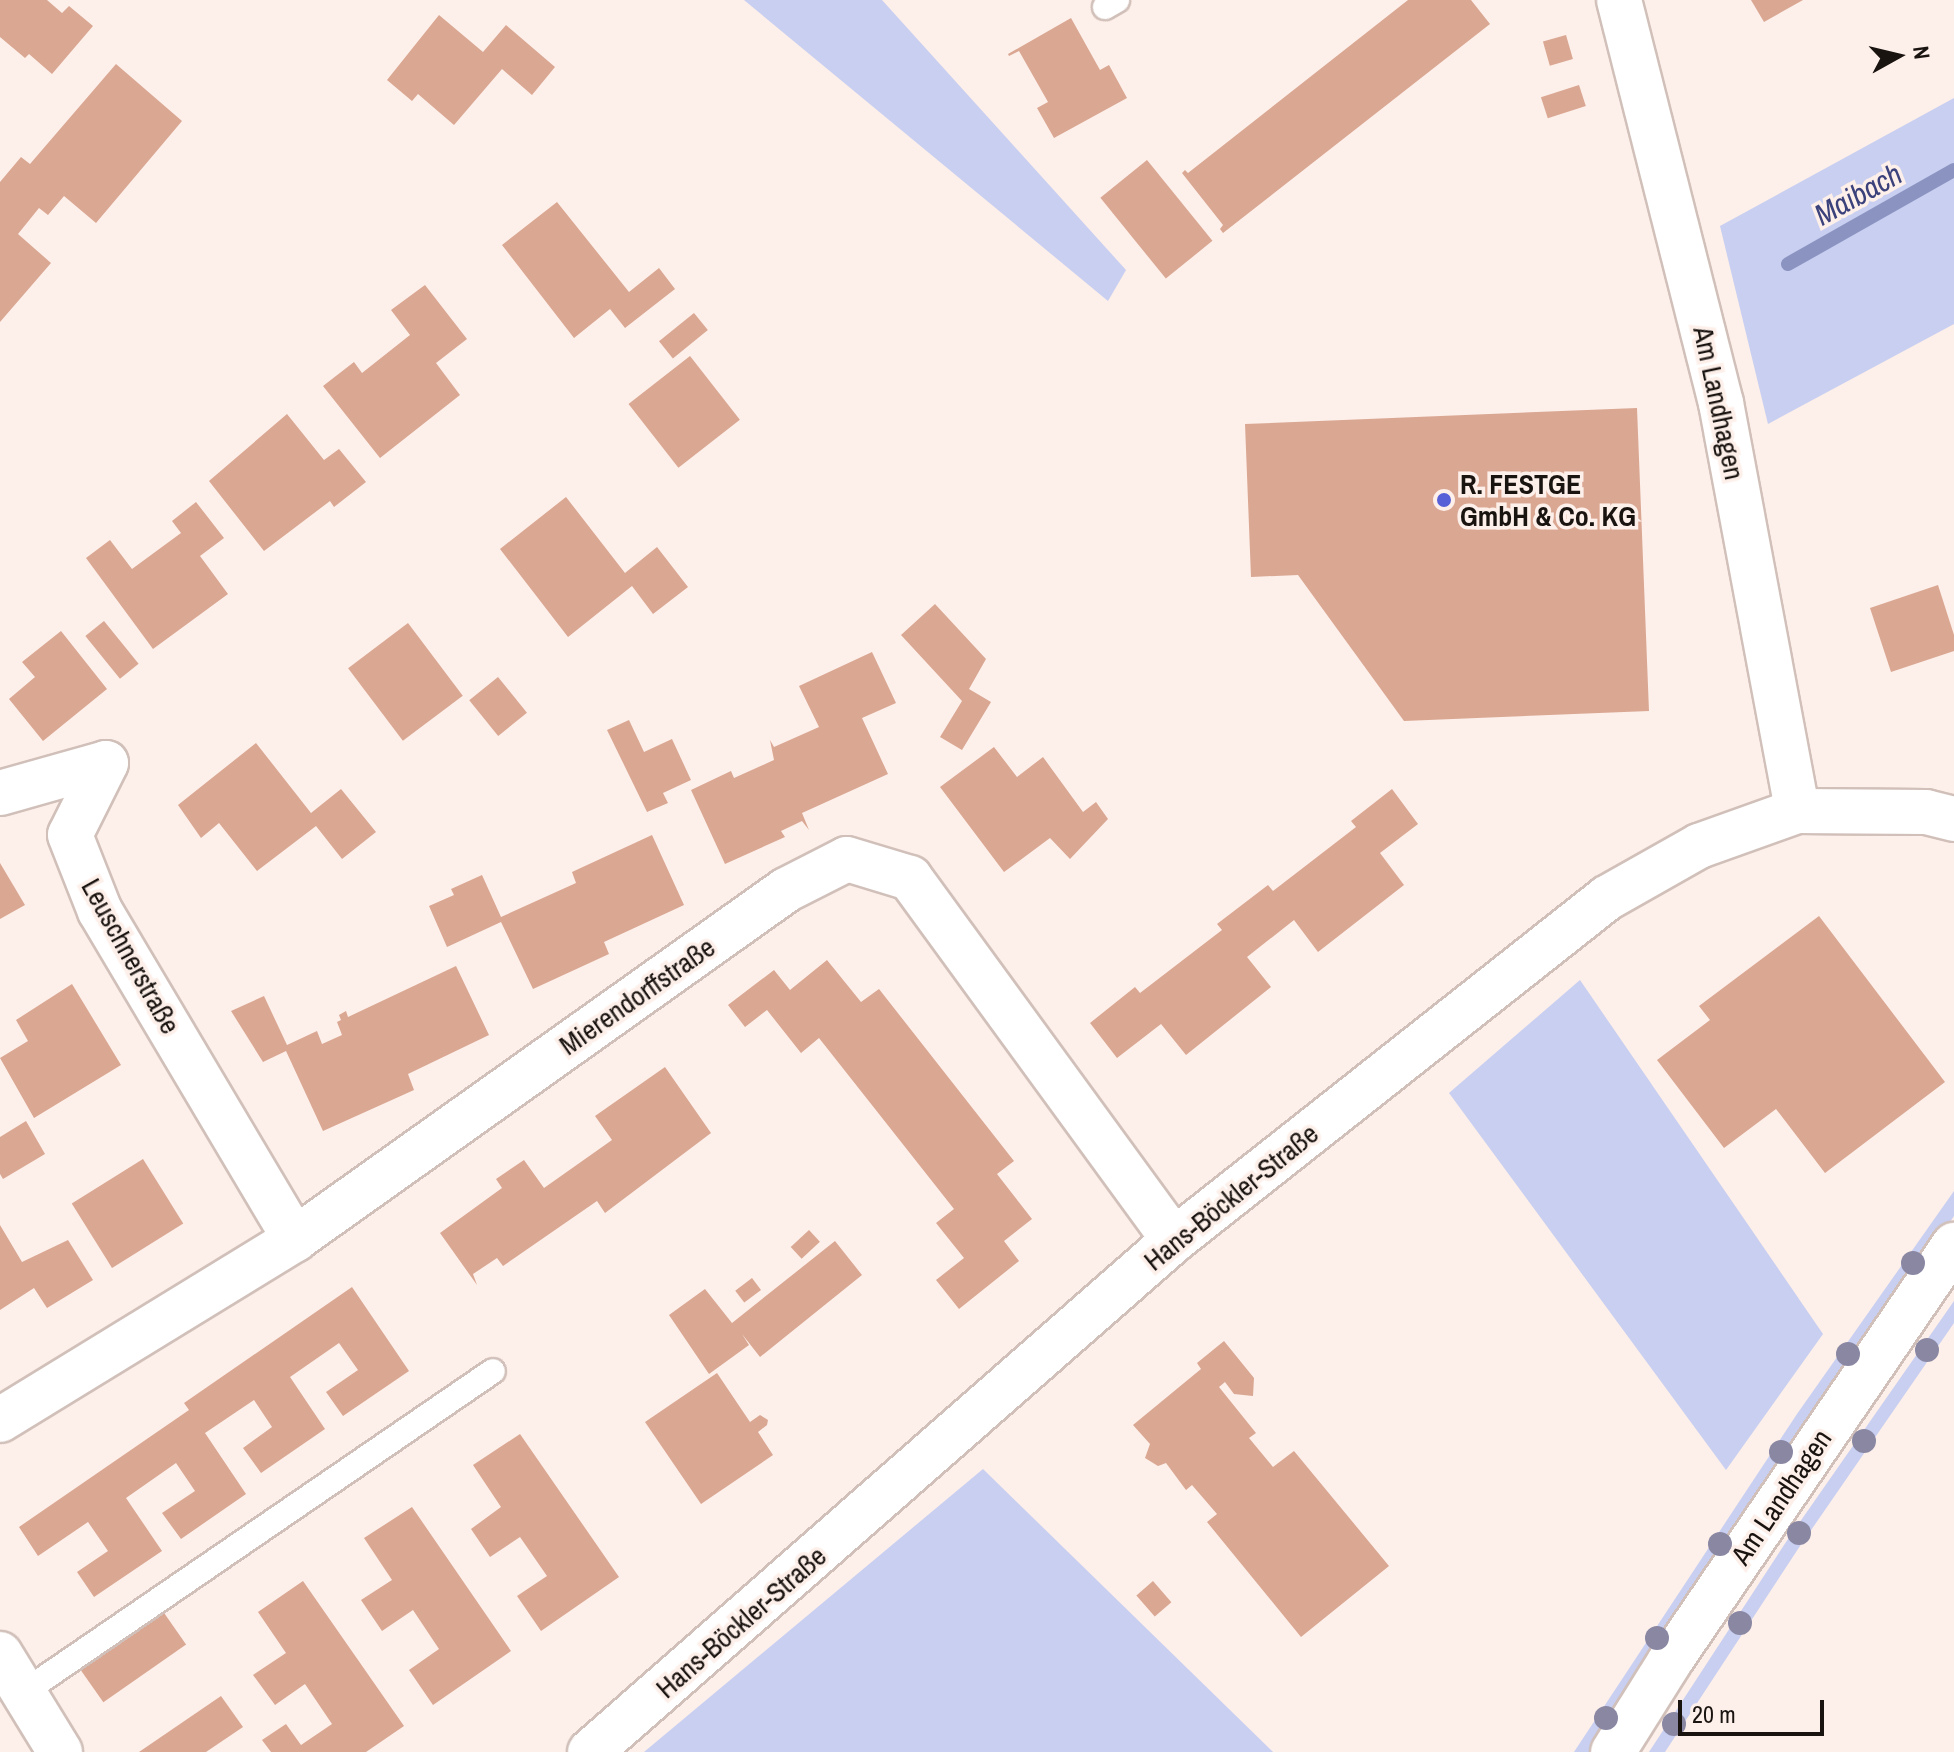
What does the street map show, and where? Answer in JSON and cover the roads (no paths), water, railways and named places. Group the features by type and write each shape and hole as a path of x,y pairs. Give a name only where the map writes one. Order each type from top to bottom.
{"street":[{"name":"Am Landhagen","path":"1619,0 1721,403 1797,811"},
{"name":"Leuschnerstraße","path":"0,793 106,763 70,835 95,898 295,1239"},
{"name":"Hans-Böckler-Straße","path":"590,1752 1174,1240 1607,898 1699,846 1797,811 1926,812 1954,819"},
{"name":"Mierendorffstraße","path":"0,1420 295,1239 786,890 847,859 910,878 1174,1240"},
{"name":"Am Landhagen","path":"1613,1752 1670,1661 1954,1245"},
{"path":"0,1654 60,1752"}],"lane":[{"path":"24,1692 493,1371"}],"waterway":[{"name":"Maibach","path":"1788,264 1954,170"}],"place":[{"name":"R. FESTGE GmbH & Co. KG","path":"1444,500"}]}
